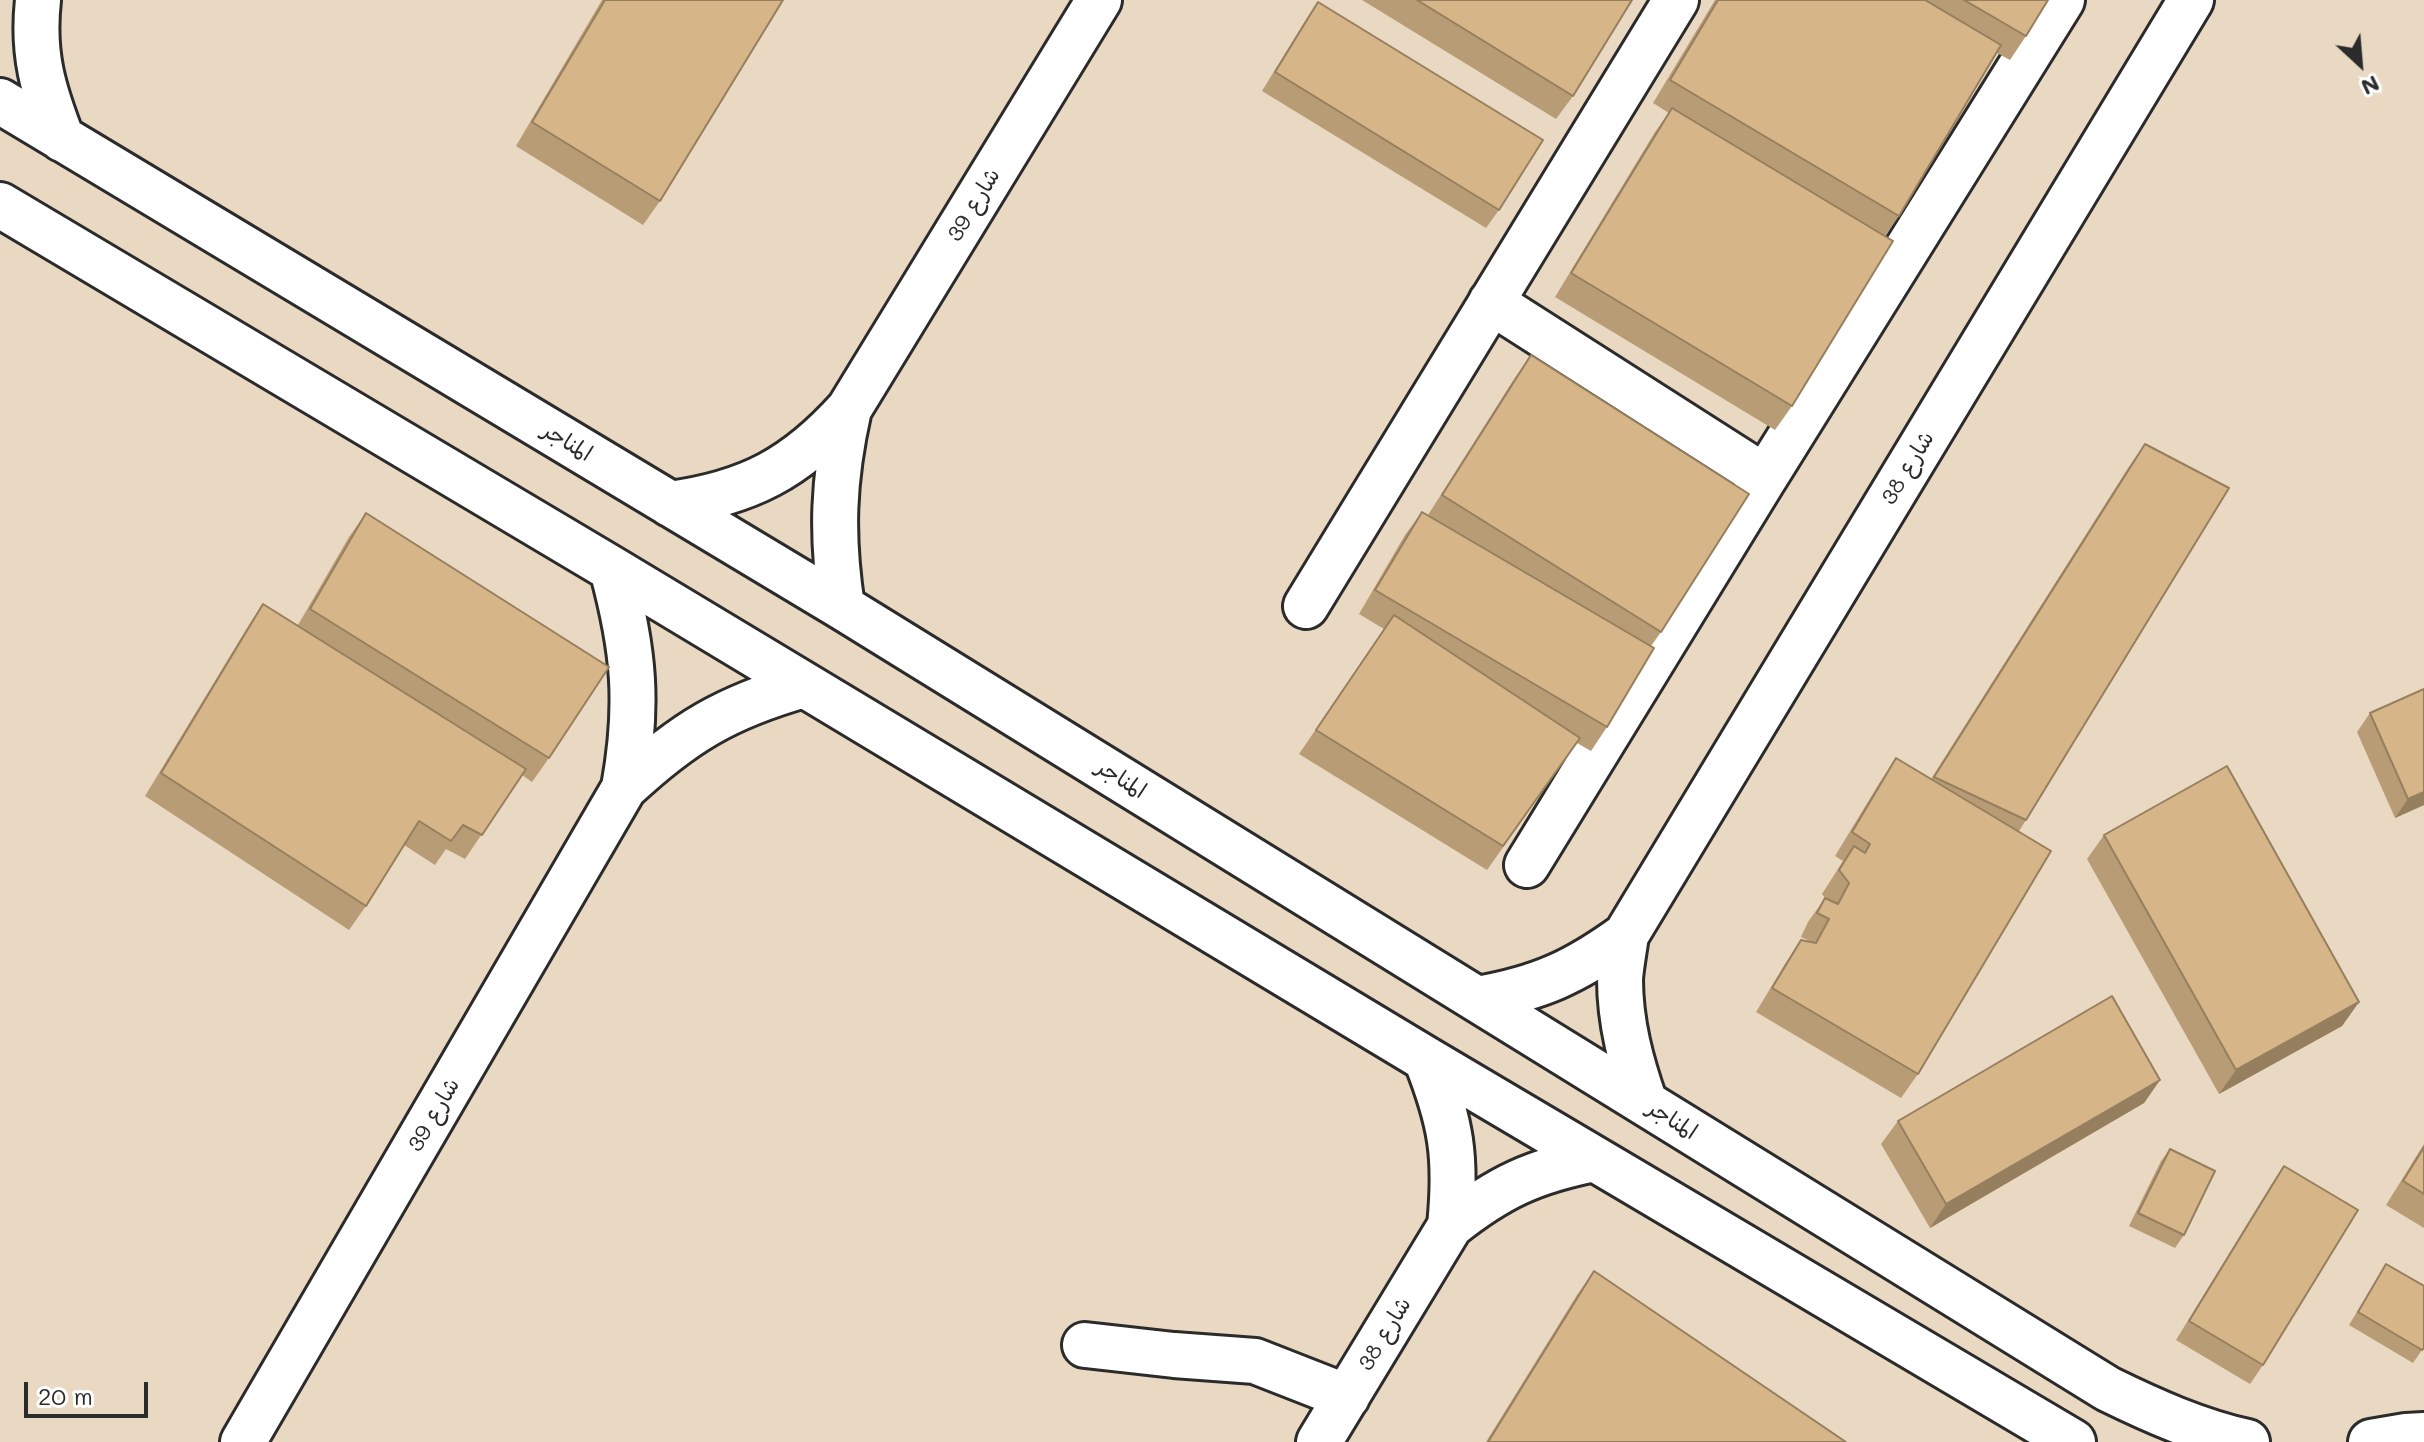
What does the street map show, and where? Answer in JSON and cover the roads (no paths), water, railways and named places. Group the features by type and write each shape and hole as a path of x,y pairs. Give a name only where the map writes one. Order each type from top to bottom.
{"street":[{"path":"38,0 36,49 45,95 62,139"},
{"name":"شارع 39","path":"670,504 737,490 769,476 808,450 849,409 1099,0"},
{"path":"1306,606 1676,0"},
{"path":"1527,865 2062,0"},
{"name":"شارع 38","path":"1478,999 1518,992 1557,979 1593,960 1626,935 2191,0"},
{"name":"المناجر","path":"0,101 842,607 2108,1389 2163,1416 2219,1436 2247,1442"},
{"path":"9,216 612,569 1426,1059 2073,1442"},
{"path":"1491,302 1765,477"},
{"name":"شارع 39","path":"842,607 835,541 835,488 849,409"},
{"name":"شارع 39","path":"612,569 631,656 633,686 632,745 624,788"},
{"name":"شارع 39","path":"243,1442 624,788 655,760 700,727 763,697 804,685"},
{"name":"شارع 38","path":"1626,935 1620,978 1623,1021 1631,1063 1645,1103"},
{"name":"شارع 38","path":"1426,1059 1442,1099 1452,1140 1455,1183 1450,1226"},
{"name":"شارع 38","path":"1319,1442 1450,1226 1482,1200 1518,1181 1556,1167 1595,1159"},
{"path":"1085,1345 1255,1361 1347,1397"}]}
